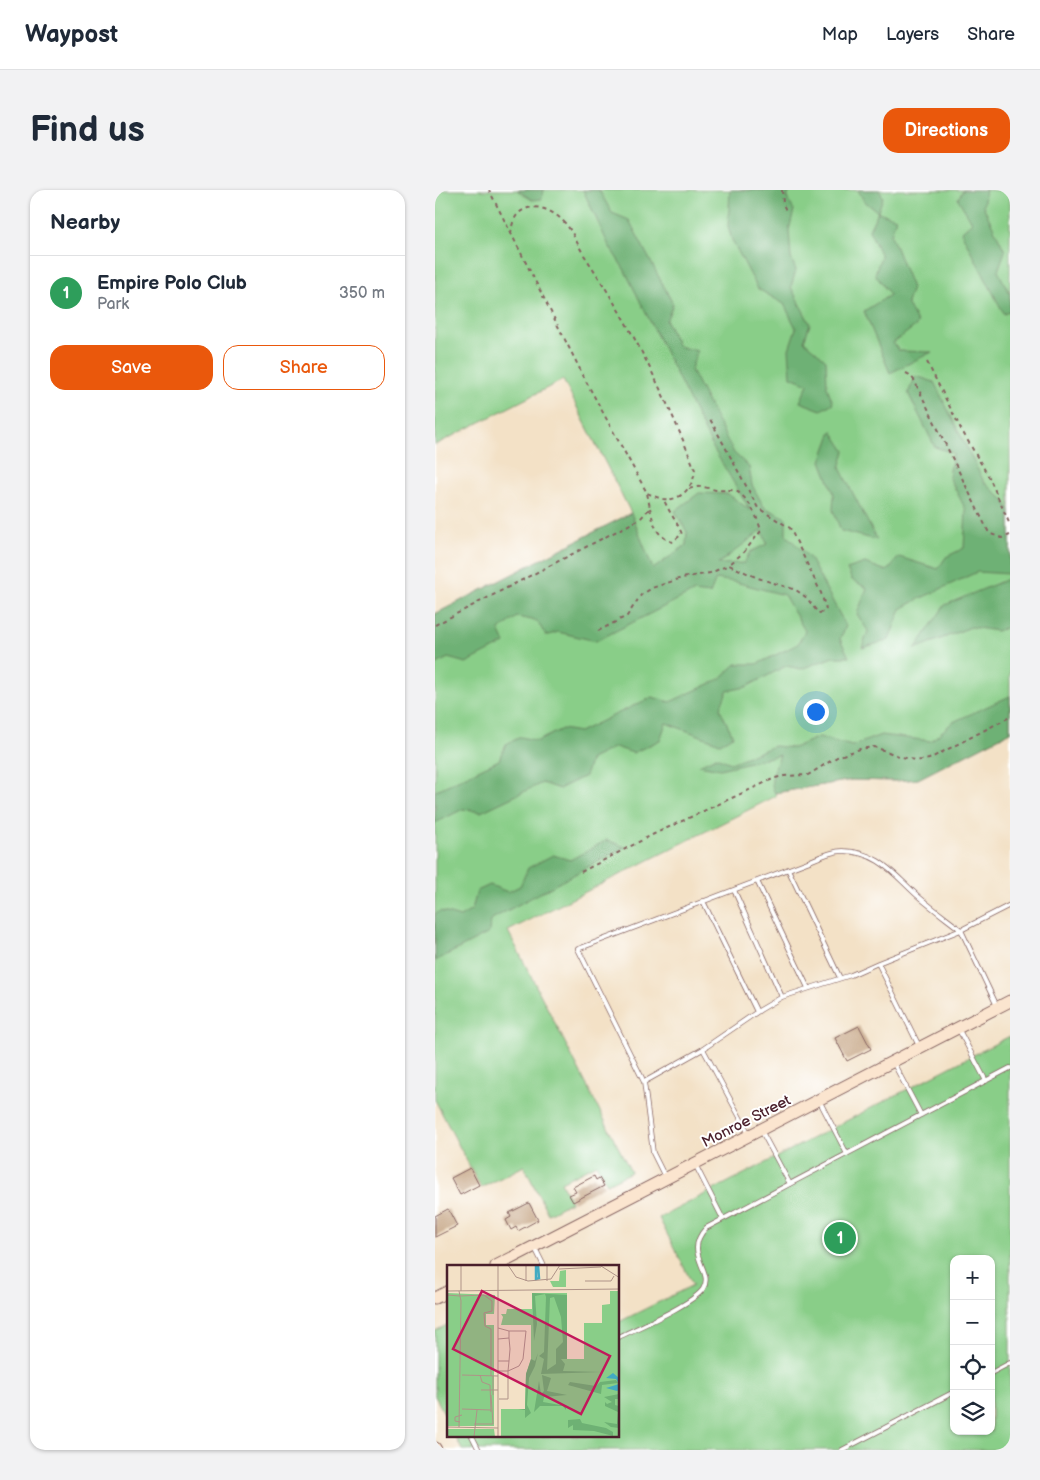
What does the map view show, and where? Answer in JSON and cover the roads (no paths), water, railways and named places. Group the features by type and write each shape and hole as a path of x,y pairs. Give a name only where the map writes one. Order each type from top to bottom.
{"main road":[{"name":"Monroe Street","path":"499,1265 1010,1002"},
{"path":"435,1298 447,1292"}],"lane":[{"path":"667,1179 653,1153 644,1082 578,948 757,880 840,851 867,856 880,862 892,870 918,896 961,930 998,1008"},
{"path":"787,869 840,978"},
{"path":"757,880 808,988"},
{"path":"734,890 782,997"},
{"path":"703,901 757,1012"},
{"path":"644,1082 703,1049 782,997 840,978 961,930 1010,905"},
{"path":"877,963 921,1048"},
{"path":"958,1028 985,1081"},
{"path":"703,1049 750,1136"},
{"path":"893,1062 921,1115"},
{"path":"620,1336 694,1299 703,1288 706,1280 696,1250 698,1236 705,1228 1010,1068"},
{"path":"819,1100 847,1154"},
{"path":"761,1130 790,1184"},
{"path":"695,1164 723,1219"},
{"path":"534,1247 543,1265"},
{"path":"995,1371 1010,1363"},
{"path":"842,1450 950,1394"},
{"path":"473,1438 479,1450"}],"place":[{"name":"Empire Polo Club","path":"840,1238"}]}
